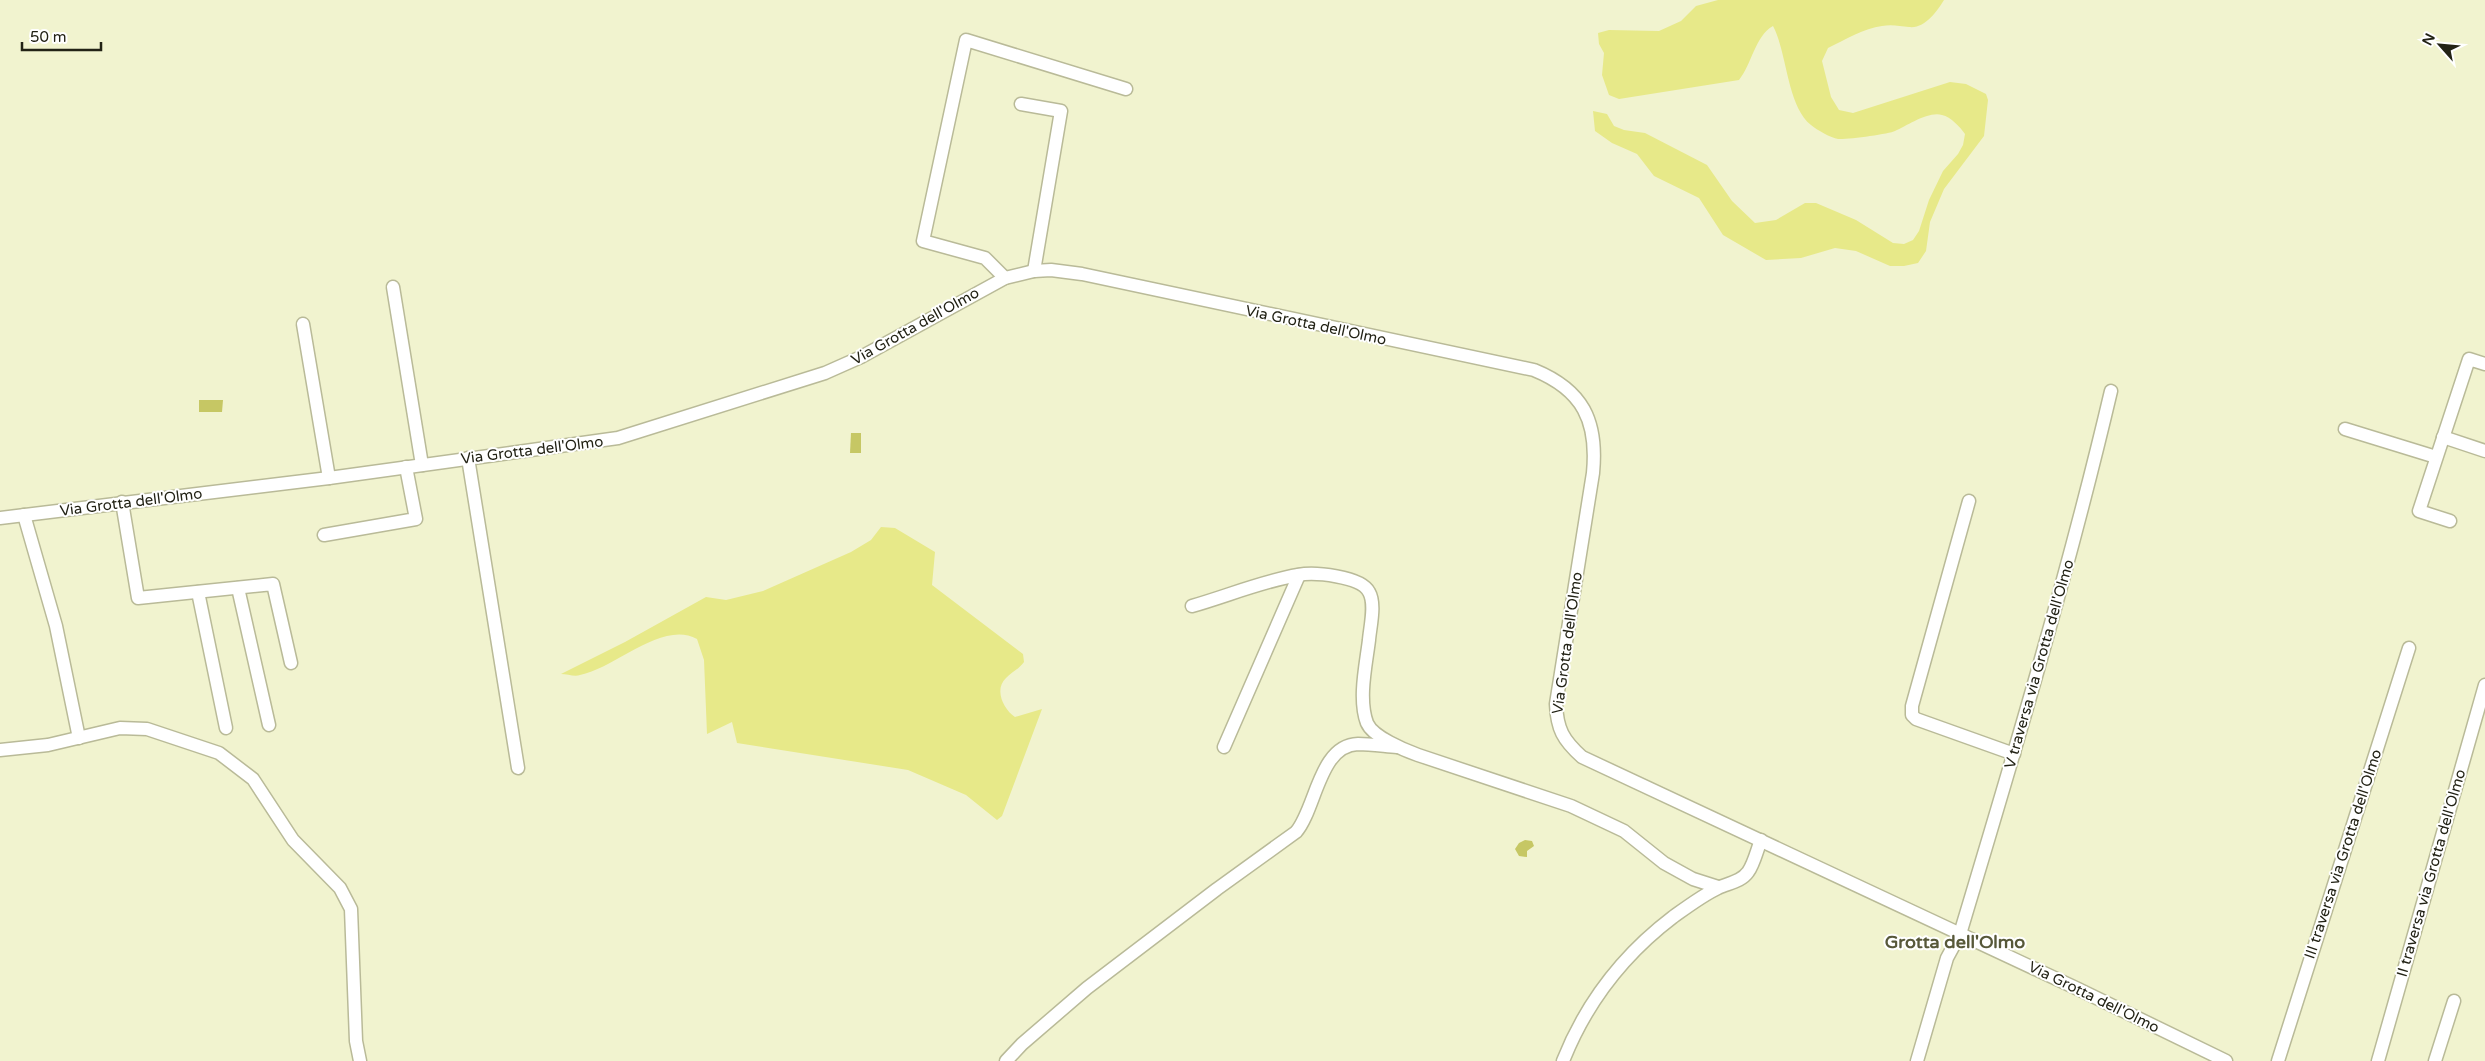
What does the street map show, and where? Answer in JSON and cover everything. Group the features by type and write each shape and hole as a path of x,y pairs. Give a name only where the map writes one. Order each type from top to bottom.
{"street":[{"path":"1005,278 985,258 923,241 966,40 1126,89"},
{"path":"1021,104 1061,111 1034,271"},
{"name":"Via Grotta dell'Olmo","path":"0,518 329,478 618,438 825,373 861,357 1005,278 1034,271 1051,270 1082,274 1534,370 1555,379 1573,395 1585,411 1591,425 1595,453 1556,704 1557,724 1571,747 1582,757 2078,989 2226,1061"},
{"path":"393,287 422,465"},
{"path":"303,324 329,478"},
{"path":"2450,521 2419,511 2469,359 2485,364"},
{"name":"V traversa via Grotta dell'Olmo","path":"1917,1061 1947,958 1960,934 2014,754 2076,534 2111,391"},
{"path":"2345,429 2436,457"},
{"path":"2443,437 2485,451"},
{"path":"468,458 518,768"},
{"path":"324,535 416,519 406,467"},
{"path":"1969,501 1912,706 1912,715 1916,719 2014,754"},
{"path":"122,502 138,598 273,584 291,663"},
{"path":"24,515 56,626 78,738"},
{"path":"1192,606 1300,575 1339,576 1353,580 1367,588 1371,594 1364,702 1368,724 1379,736 1399,748 1571,806 1624,831 1664,863 1693,879 1718,887"},
{"path":"1224,747 1300,575"},
{"path":"238,588 269,725"},
{"path":"198,592 226,728"},
{"name":"III traversa via Grotta dell'Olmo","path":"2278,1061 2408,648"},
{"name":"II traversa via Grotta dell'Olmo","path":"2378,1061 2485,685"},
{"path":"0,750 48,745 120,728 147,729 219,753 253,779 293,840 340,888 351,909 356,1031 360,1061"},
{"path":"1006,1061 1022,1044 1087,988 1217,889 1296,832 1303,824 1321,776 1338,752 1356,744 1399,748"},
{"path":"1563,1061 1589,1005 1602,986 1628,957 1672,918 1718,887 1738,881 1748,872 1761,840"},
{"path":"2435,1061 2454,1001"}],"green space":[{"path":"1718,0 1944,0 1930,18 1920,25 1909,27 1885,25 1868,29 1828,48 1822,61 1831,97 1839,110 1853,113 1950,82 1966,84 1986,94 1988,100 1984,136 1944,189 1930,222 1926,251 1918,263 1890,266 1856,251 1835,248 1801,258 1766,260 1723,235 1699,198 1654,176 1637,154 1612,143 1595,131 1593,111 1607,114 1614,126 1624,130 1645,133 1707,165 1732,201 1755,223 1776,220 1805,203 1816,203 1856,220 1893,243 1904,244 1913,240 1919,231 1929,200 1943,171 1958,154 1963,145 1965,134 1952,120 1936,114 1924,117 1895,131 1876,135 1838,139 1824,134 1811,125 1797,105 1778,37 1773,26 1762,36 1739,80 1619,99 1609,95 1602,75 1604,53 1599,44 1598,33 1609,30 1659,31 1681,21 1696,6"},
{"path":"881,527 895,528 935,552 932,585 1023,654 1024,662 1002,683 1000,693 1002,699 1007,709 1015,717 1042,709 1002,816 997,820 966,795 908,770 737,743 732,722 707,734 704,660 697,639 683,635 669,636 639,647 594,671 578,676 561,674 625,642 706,597 726,600 763,591 851,552 871,540"}],"shaded area":[{"path":"199,400 223,400 222,412 199,412"},
{"path":"851,433 861,433 861,453 850,453"},
{"path":"1525,840 1532,841 1534,846 1527,851 1527,857 1519,856 1515,849 1519,843"}],"district":[{"name":"Grotta dell'Olmo","path":"1955,942"}]}
